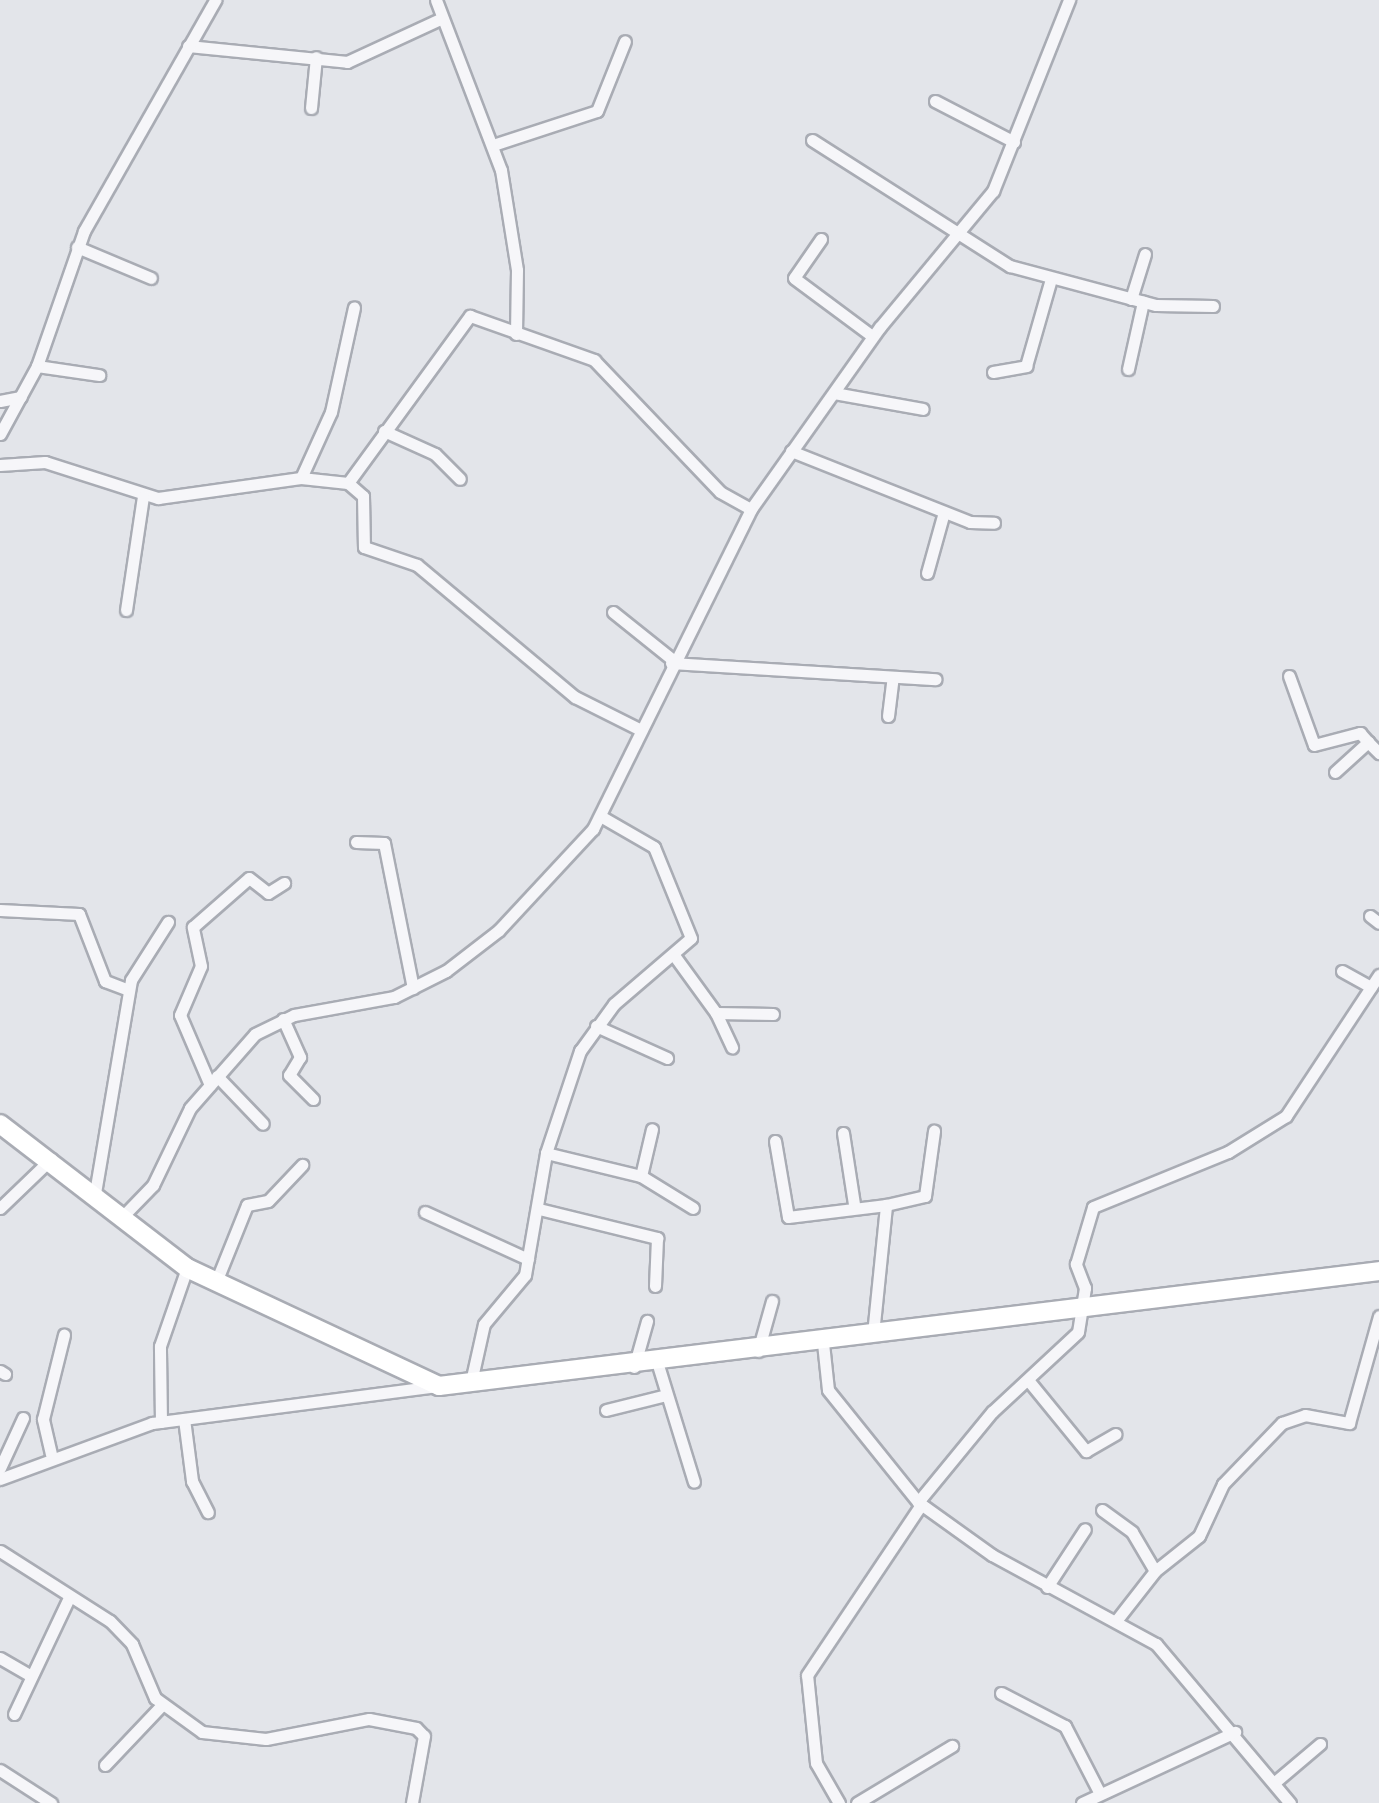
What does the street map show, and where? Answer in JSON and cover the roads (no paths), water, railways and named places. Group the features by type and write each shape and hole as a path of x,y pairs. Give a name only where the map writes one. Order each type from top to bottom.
{"main road":[{"path":"0,1124 95,1192 187,1268 439,1386 658,1365 1084,1304 1379,1271"}],"street":[{"path":"0,434 36,366 77,246 215,0"},
{"path":"436,0 440,19 493,146 517,270 516,334"},
{"path":"123,1216 153,1184 214,1080 254,1034 283,1019 413,988 479,949 600,816 672,661 750,509 872,336 963,231 1014,142 1068,0"},
{"path":"188,46 230,57 316,57 347,62 384,51 440,19"},
{"path":"493,146 597,110 624,41"},
{"path":"311,108 316,57"},
{"path":"935,101 1014,142"},
{"path":"812,140 963,231 1010,266 1137,300 1213,306"},
{"path":"821,238 794,278 872,336"},
{"path":"77,246 152,278"},
{"path":"1128,369 1145,254"},
{"path":"993,372 1026,366 1051,279"},
{"path":"301,478 331,412 354,307"},
{"path":"348,482 462,316 594,360 720,492 750,509"},
{"path":"36,366 100,375"},
{"path":"834,393 923,409"},
{"path":"0,401 21,397"},
{"path":"384,430 435,454 460,479"},
{"path":"791,450 944,512 994,523"},
{"path":"0,466 45,462 143,496 301,478 348,482 362,492 364,547 417,565 574,696 639,729"},
{"path":"126,610 143,496"},
{"path":"927,573 944,512"},
{"path":"613,612 672,661 936,679"},
{"path":"1289,676 1314,744 1360,733 1379,753"},
{"path":"888,716 893,677"},
{"path":"1336,772 1368,742"},
{"path":"470,1382 481,1330 528,1259 546,1154 596,1026 676,958 691,938 658,854 644,835 600,816"},
{"path":"356,842 384,843 413,988"},
{"path":"263,1124 214,1080 180,1015 201,966 193,927 249,878 268,893 284,883"},
{"path":"0,910 79,914 105,981 128,990"},
{"path":"95,1192 128,990 168,922"},
{"path":"676,958 716,1014 732,1048"},
{"path":"1342,972 1371,987"},
{"path":"839,1803 816,1763 807,1675 919,1504 1028,1380 1078,1332 1084,1304 1076,1264 1094,1207 1228,1152 1286,1116 1379,975"},
{"path":"716,1014 772,1014"},
{"path":"283,1019 300,1057 289,1075 313,1099"},
{"path":"596,1026 667,1058"},
{"path":"641,1176 652,1130"},
{"path":"775,1141 788,1217 854,1204 886,1206 924,1196 934,1130"},
{"path":"843,1134 854,1204"},
{"path":"546,1154 641,1176 693,1208"},
{"path":"0,1208 51,1160"},
{"path":"216,1282 247,1205 268,1201 302,1165"},
{"path":"873,1334 886,1206"},
{"path":"539,1209 657,1238 655,1286"},
{"path":"425,1212 528,1259"},
{"path":"161,1422 160,1346 187,1268"},
{"path":"758,1351 772,1302"},
{"path":"1116,1620 1155,1570 1199,1536 1223,1484 1282,1423 1305,1415 1350,1423 1379,1316"},
{"path":"634,1367 647,1322"},
{"path":"51,1454 43,1419 64,1336"},
{"path":"823,1343 820,1367 834,1400 919,1504 1046,1586 1116,1620 1164,1650 1290,1803"},
{"path":"658,1365 662,1396 694,1482"},
{"path":"1028,1380 1086,1451 1116,1434"},
{"path":"0,1478 51,1454 161,1422 439,1386"},
{"path":"606,1410 662,1396"},
{"path":"0,1468 23,1418"},
{"path":"184,1418 192,1480 208,1512"},
{"path":"1102,1510 1132,1532 1155,1570"},
{"path":"1046,1586 1085,1529"},
{"path":"0,1551 132,1644 162,1706 202,1732 266,1740 369,1719 416,1728 424,1736 409,1802"},
{"path":"14,1714 68,1600"},
{"path":"0,1658 30,1674"},
{"path":"1001,1693 1065,1726 1099,1792"},
{"path":"105,1766 162,1706"},
{"path":"1082,1803 1235,1732"},
{"path":"1275,1782 1320,1744"},
{"path":"857,1803 952,1746"},
{"path":"0,1770 51,1803"}]}
